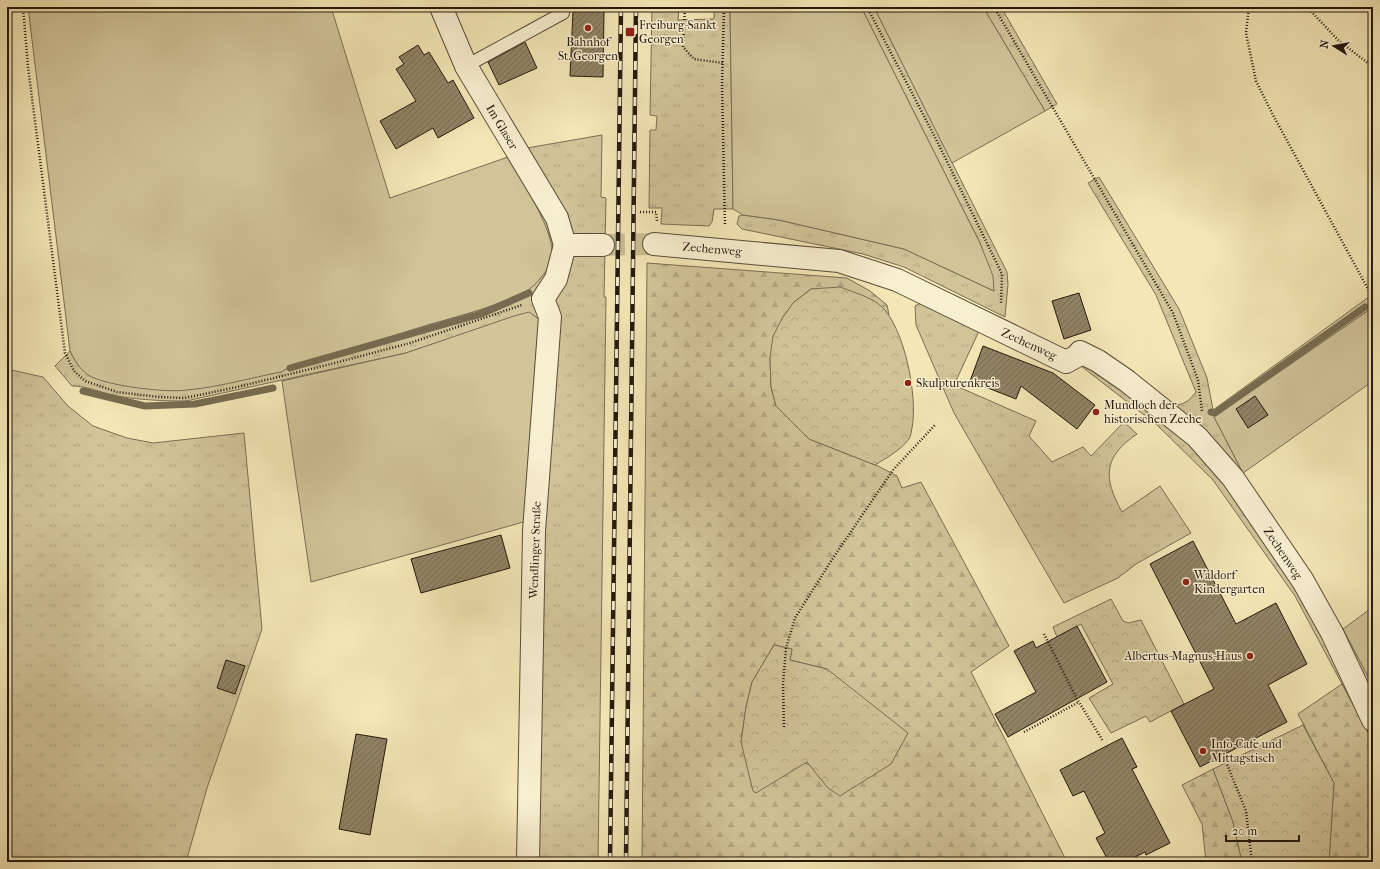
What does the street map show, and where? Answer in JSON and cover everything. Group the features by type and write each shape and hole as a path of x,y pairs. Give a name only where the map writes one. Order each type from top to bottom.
{"street":[{"name":"Im Glaser","path":"441,7 466,66 557,218 565,245"},
{"name":"Zechenweg","path":"654,244 839,261 897,280 1066,362 1077,356 1080,352 1098,361 1127,381 1197,437 1233,478 1303,581 1332,633 1373,720"},
{"path":"543,299 556,279 565,245 603,245"},
{"name":"Wendlinger Straße","path":"528,862 534,531 550,317 543,299"}],"lane":[{"path":"466,66 563,14"}],"path":[{"path":"23,7 28,67 65,353 74,371 85,381 117,392 159,397 185,398 237,387 410,343 543,299"},
{"path":"685,7 683,47 694,59 723,63"},
{"path":"724,7 723,63 725,231"},
{"path":"867,7 936,138 1002,274 1000,330"},
{"path":"994,7 1173,314 1198,380 1203,410 1200,431 1197,437"},
{"path":"1249,7 1246,33 1256,81 1273,116 1373,298"},
{"path":"1307,7 1338,40 1373,66"},
{"path":"640,212 656,212 657,217"},
{"path":"784,727 783,684 786,648 796,618 833,558 893,470 936,424"},
{"path":"1044,634 1080,702 1103,741"},
{"path":"1024,732 1080,702"},
{"path":"1226,762 1246,811 1252,862"}],"green space":[{"path":"28,7 331,7 390,198 508,157 544,221 552,248 552,259 549,267 535,285 517,296 505,301 468,314 288,368 281,372 211,387 177,391 136,388 108,382 88,375 82,370 70,351"},
{"path":"652,7 679,7 678,20 714,19 714,7 730,7 733,209 714,209 712,222 709,226 661,224 662,208 649,208 650,130 656,130 657,116 650,115"},
{"path":"730,7 861,7 980,243 993,276 994,291 904,249 779,220 743,215 733,209"},
{"path":"861,7 874,7 1007,272 1008,284 1005,317 904,267 863,254 742,229 737,224 739,216 743,215 779,220 904,249 994,291 980,243"},
{"path":"874,7 983,7 1045,111 952,163"},
{"path":"983,7 1001,7 1057,104 1045,111"},
{"path":"602,135 601,197 606,198 604,297 606,297 598,862 524,862 527,521 448,339 406,353 186,401 152,400 126,397 111,395 84,387 72,386 55,366 70,351 81,367 96,378 113,383 133,386 281,372 288,368 470,313 501,302 515,296 540,279 508,157 527,148"},
{"path":"1099,177 1179,309 1207,378 1213,410 1373,294 1373,310 1372,308 1214,417 1243,473 1239,476 1343,629 1368,675 1373,686 1373,742 1295,596 1213,480 1157,425 1081,366 1082,363 1173,405 1186,402 1196,392 1156,295 1088,183"},
{"path":"647,263 847,278 870,291 887,305 889,315 872,301 843,292 811,289 794,302 783,317 770,358 771,387 776,406 809,439 878,466 897,476 902,488 921,482 1009,646 971,672 1067,862 642,862","holes":["774,645 792,649 790,660 827,669 810,765 741,742 746,707 752,682"]},
{"path":"840,287 867,297 881,306 897,330 908,364 913,399 912,428 910,437 897,451 875,465 809,439 776,406 771,387 770,358 773,336 783,317 794,302 811,289"},
{"path":"922,302 979,331 954,385 1036,421 1029,436 1052,462 1083,447 1091,456 1124,422 1137,434 1118,451 1112,460 1109,478 1116,500 1122,512 1160,486 1191,533 1136,564 1118,578 1064,603 954,413 916,325 915,306"},
{"path":"1372,308 1373,381 1243,473 1214,417"},
{"path":"529,312 540,320 527,521 311,582 282,381 406,353"},
{"path":"7,369 43,377 68,406 93,426 127,438 153,443 244,433 262,629 207,788 186,862 7,862 7,793 12,774 7,773"},
{"path":"1111,599 1123,621 1128,623 1141,620 1184,704 1150,722 1146,716 1111,733 1089,698 1113,684 1081,624 1057,637 1053,627"},
{"path":"1373,607 1373,686 1343,629"},
{"path":"774,645 792,649 790,660 827,669 908,733 891,764 840,796 828,788 807,762 756,793 753,791 741,742 746,707 752,682"},
{"path":"1342,684 1373,742 1373,862 1329,862 1334,783 1298,714"},
{"path":"1303,725 1334,783 1329,862 1242,862 1233,822 1213,769"},
{"path":"1213,769 1233,822 1242,862 1206,862 1202,824 1182,785"}],"building":[{"name":"Bahnhof St. Georgen","path":"573,11 604,11 603,77 570,76"},
{"path":"525,42 537,68 499,85 488,62"},
{"path":"418,45 424,55 429,52 448,83 453,80 474,118 438,138 433,128 396,149 380,121 416,101 396,69 404,64 399,57"},
{"path":"1079,293 1091,330 1064,339 1052,301"},
{"path":"983,346 1053,373 1095,405 1077,429 1021,386 1016,399 970,381"},
{"path":"1255,396 1268,415 1248,428 1236,409"},
{"path":"501,535 510,568 421,593 411,559"},
{"name":"Albertus-Magnus-Haus","path":"1193,541 1236,624 1276,603 1307,664 1268,685 1287,722 1200,767 1171,711 1214,689 1150,564"},
{"path":"1077,626 1107,682 1008,737 995,714 1036,692 1014,651 1033,641 1036,648"},
{"path":"226,660 245,666 235,694 217,688"},
{"path":"356,734 387,739 370,835 339,829"},
{"path":"1122,738 1137,767 1132,769 1170,843 1146,855 1145,852 1125,862 1109,862 1096,838 1105,833 1084,791 1073,796 1060,770"}],"waterway":[{"path":"290,368 481,314 529,293"},
{"path":"1211,412 1215,413 1365,307"},
{"path":"83,391 145,406 195,404 273,388"}],"tunnel":[{"path":"603,245 654,244"}],"railway":[{"path":"610,862 621,7"},
{"path":"626,862 636,7"}],"place":[{"name":"Bahnhof St. Georgen","path":"588,28"},
{"name":"Freiburg-Sankt Georgen","path":"630,32"},
{"name":"Skulpturenkreis","path":"908,383"},
{"name":"Mundloch der historischen Zeche","path":"1096,412"},
{"name":"Waldorf Kindergarten","path":"1186,582"},
{"name":"Albertus-Magnus-Haus","path":"1250,656"},
{"name":"Info-Cafe und Mittagstisch","path":"1203,751"}]}
